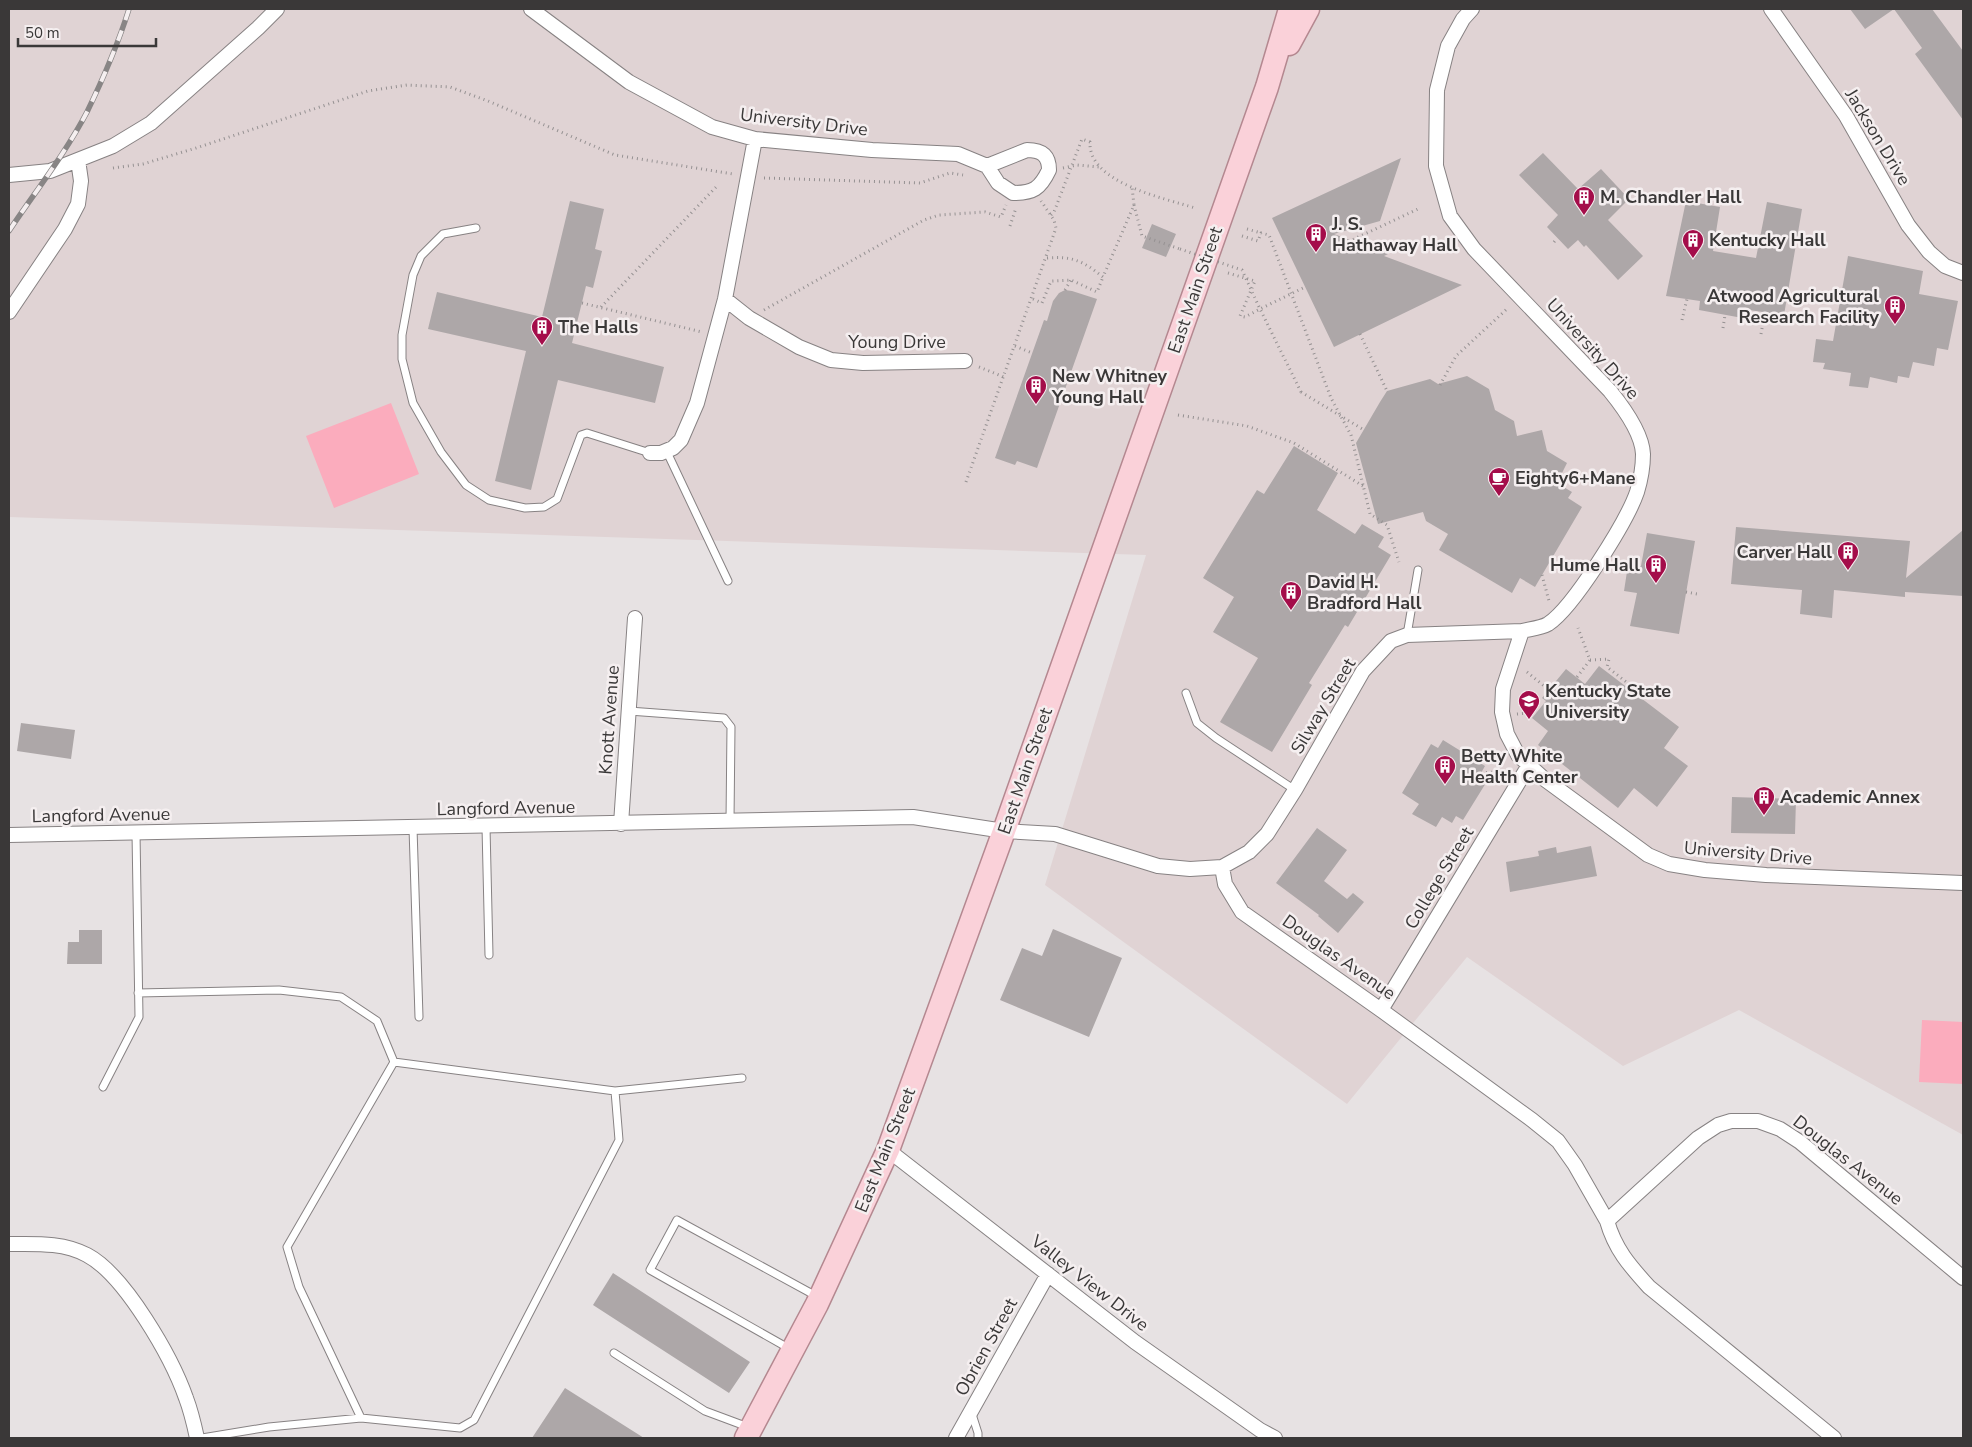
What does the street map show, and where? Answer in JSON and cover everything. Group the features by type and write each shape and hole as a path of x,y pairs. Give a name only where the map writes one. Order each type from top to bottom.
{"main road":[{"name":"East Main Street","path":"748,1433 820,1298 888,1150 1004,831 1267,87 1290,9"},
{"name":"East Main Street","path":"1267,87 1308,9"}],"street":[{"path":"9,175 50,171 113,146 151,123 277,9"},
{"name":"University Drive","path":"531,9 629,82 712,127 754,139 872,150 958,154 987,166"},
{"name":"University Drive","path":"1472,9 1463,19 1448,46 1437,90 1436,166 1450,216 1474,249 1610,391 1627,413 1643,454 1637,491 1633,500 1621,526 1584,582 1566,608 1547,624 1522,631 1503,689 1502,712 1507,734 1518,755 1543,778 1648,855 1669,864 1705,870 1766,875 1963,883"},
{"name":"Jackson Drive","path":"1771,9 1846,116 1908,225 1934,257 1945,266 1963,273"},
{"path":"650,453 673,448 681,440 697,403 725,299 754,139"},
{"path":"1027,150 1034,150 1042,152 1046,157 1049,170 1042,183 1034,191 1015,199 998,183 987,166 1027,150"},
{"path":"9,312 64,229 78,204 81,181 78,160"},
{"name":"Young Drive","path":"725,299 749,318 799,347 831,360 863,363 966,361"},
{"name":"Knott Avenue","path":"621,824 635,618"},
{"name":"Silway Street","path":"1222,867 1249,852 1267,834 1295,790 1363,671 1391,641 1407,635 1522,631"},
{"name":"College Street","path":"1381,1010 1529,765"},
{"name":"Langford Avenue","path":"9,835 913,817 1004,831"},
{"path":"1004,831 1056,834 1158,866 1190,869 1222,867"},
{"name":"Douglas Avenue","path":"1222,867 1225,884 1242,912 1381,1010 1558,1141 1575,1165 1607,1221 1612,1239 1628,1264 1649,1287 1834,1438"},
{"name":"Douglas Avenue","path":"1607,1221 1698,1138 1718,1125 1731,1121 1758,1121 1780,1129 1800,1142 1963,1278"},
{"name":"Valley View Drive","path":"888,1150 1135,1342 1274,1438"},
{"path":"9,1244 50,1245 70,1248 88,1256 111,1275 133,1301 171,1365 188,1403 197,1438"},
{"name":"Obrien Street","path":"956,1438 1048,1274"}],"lane":[{"path":"476,228 443,234 420,256 412,275 402,335 402,359 413,403 441,452 466,485 489,500 525,508 544,507 557,499 581,435 587,434 650,453"},
{"path":"666,450 728,581"},
{"path":"1407,635 1418,570"},
{"path":"1186,693 1196,723 1295,790"},
{"path":"629,711 724,718 731,727 730,822"},
{"path":"486,827 489,955"},
{"path":"413,828 419,1017"},
{"path":"104,1087 139,1017 136,833"},
{"path":"138,993 279,990 341,997 377,1021 394,1062"},
{"path":"394,1062 616,1091 742,1078"},
{"path":"361,1418 299,1287 287,1247 394,1062"},
{"path":"202,1438 269,1427 361,1418 460,1428 474,1420 619,1140 616,1091"},
{"path":"793,1350 650,1270 677,1220 820,1298"},
{"path":"614,1353 705,1411 748,1433"},
{"path":"971,1411 978,1436 985,1438"}],"path":[{"path":"113,168 143,164 196,148 368,91 408,85 450,87 488,100 615,155 726,173"},
{"path":"1051,215 1054,212 1082,139 1090,142 1090,148 1099,167 1105,174 1132,187 1195,208"},
{"path":"1049,170 1072,166 1099,167"},
{"path":"756,178 920,183 950,173 969,176"},
{"path":"601,307 718,185"},
{"path":"1132,187 1134,205 1142,236 1242,270 1301,392 1364,430"},
{"path":"966,482 1047,258 1056,228 1051,215 1034,191"},
{"path":"749,318 924,220 939,215 985,212 1001,217 1007,201 1015,199 1010,226"},
{"path":"1032,299 1042,303 1051,281 1071,280 1097,292 1134,205"},
{"path":"1335,248 1418,209"},
{"path":"1247,229 1269,235 1331,398 1351,435 1370,514 1387,525 1399,562"},
{"path":"1242,236 1258,241 1261,233"},
{"path":"1554,242 1557,238"},
{"path":"1047,258 1072,258 1085,263 1103,277"},
{"path":"1228,273 1255,281 1240,316 1244,317 1305,288"},
{"path":"1065,290 1071,280"},
{"path":"1682,320 1686,299"},
{"path":"582,303 714,335"},
{"path":"1440,385 1456,356 1512,304"},
{"path":"1761,334 1766,312"},
{"path":"1723,328 1725,315"},
{"path":"1360,334 1387,391"},
{"path":"1015,346 1032,353"},
{"path":"966,361 1004,377"},
{"path":"1178,415 1247,426 1294,443 1364,486"},
{"path":"1542,575 1551,606"},
{"path":"1686,592 1697,594"},
{"path":"1578,628 1590,660"},
{"path":"1576,677 1590,660 1609,659 1607,667 1638,691"},
{"path":"1527,672 1549,690"},
{"path":"1516,714 1537,712"},
{"path":"1481,773 1515,770"}],"shaded area":[{"name":"Kentucky State University","path":"9,9 1963,9 1963,1135 1739,1010 1623,1066 1467,957 1347,1104 1045,885 1146,555 9,517"},
{"path":"391,403 419,474 334,508 306,436"},
{"path":"1922,1020 1963,1022 1963,1084 1919,1082"}],"building":[{"path":"1850,9 1894,9 1865,29"},
{"path":"1894,9 1932,9 1963,51 1963,120 1915,54 1922,48"},
{"name":"M. Chandler Hall","path":"1543,153 1578,189 1601,169 1629,199 1608,220 1643,256 1618,280 1586,245 1584,247 1578,240 1568,249 1547,227 1558,215 1519,175"},
{"name":"J. S. Hathaway Hall","path":"1401,158 1380,221 1334,234 1388,254 1384,256 1462,285 1334,347 1272,218"},
{"name":"The Halls","path":"570,201 604,209 595,249 602,251 593,288 586,286 572,343 664,367 655,403 558,380 531,490 495,481 526,351 428,329 437,292 542,317"},
{"name":"Kentucky Hall","path":"1686,201 1720,207 1713,251 1756,258 1767,202 1802,209 1784,315 1749,310 1748,319 1699,310 1700,301 1666,296"},
{"path":"1152,224 1176,234 1166,257 1142,248"},
{"name":"Atwood Agricultural Research Facility","path":"1848,256 1923,271 1919,294 1958,301 1948,350 1937,348 1934,366 1913,362 1909,378 1898,376 1897,383 1870,377 1868,388 1849,386 1851,373 1823,369 1825,363 1813,362 1816,339 1833,341"},
{"name":"New Whitney Young Hall","path":"1065,290 1097,299 1037,468 1017,461 1015,465 995,458 1044,320 1047,321 1053,301 1059,293"},
{"path":"1467,376 1489,389 1495,410 1514,421 1517,436 1542,430 1547,451 1567,463 1557,483 1572,492 1568,498 1582,507 1535,587 1520,578 1512,593 1439,550 1448,534 1426,521 1423,512 1378,524 1356,443 1380,402 1387,391 1430,379 1438,384"},
{"name":"David H. Bradford Hall","path":"1294,446 1338,473 1317,510 1355,534 1362,524 1384,537 1378,547 1391,555 1348,627 1345,625 1309,683 1312,685 1272,752 1220,722 1258,658 1213,632 1234,597 1203,578 1257,490 1264,494"},
{"name":"Carver Hall","path":"1736,527 1910,541 1906,578 1963,530 1963,596 1905,592 1905,597 1834,590 1832,618 1800,614 1802,590 1731,584"},
{"name":"Hume Hall","path":"1647,533 1695,541 1679,634 1630,626 1637,593 1624,591 1628,565 1641,566"},
{"path":"1599,666 1679,727 1664,748 1688,766 1657,807 1634,788 1618,808 1538,745 1548,731 1532,718 1546,701 1542,698 1566,669 1585,684"},
{"path":"21,723 75,730 71,759 17,751"},
{"name":"Betty White Health Center","path":"1443,740 1485,766 1481,773 1489,778 1463,820 1456,816 1452,823 1442,817 1436,827 1412,814 1419,804 1402,793 1431,744 1438,748"},
{"name":"Academic Annex","path":"1732,797 1796,799 1795,834 1731,833"},
{"path":"1317,828 1347,850 1324,881 1347,899 1353,893 1364,902 1338,933 1319,915 1276,883"},
{"path":"1591,846 1597,876 1510,892 1506,862 1539,856 1538,851 1556,847 1557,853"},
{"path":"1053,929 1122,958 1089,1037 1000,1000 1022,948 1042,956"},
{"path":"79,930 102,930 102,964 67,964 68,942 79,942"},
{"path":"613,1273 750,1362 729,1393 593,1305"},
{"path":"565,1388 644,1438 532,1438"}],"railway":[{"path":"9,231 60,158 87,112 110,61 129,9"}],"place":[{"name":"M. Chandler Hall","path":"1584,216"},
{"name":"J. S. Hathaway Hall","path":"1316,253"},
{"name":"Kentucky Hall","path":"1693,259"},
{"name":"Atwood Agricultural Research Facility","path":"1895,325"},
{"name":"The Halls","path":"542,346"},
{"name":"New Whitney Young Hall","path":"1036,405"},
{"name":"Eighty6+Mane","path":"1499,497"},
{"name":"Carver Hall","path":"1848,571"},
{"name":"Hume Hall","path":"1656,584"},
{"name":"David H. Bradford Hall","path":"1291,611"},
{"name":"Kentucky State University","path":"1529,720"},
{"name":"Betty White Health Center","path":"1445,785"},
{"name":"Academic Annex","path":"1764,816"}]}
